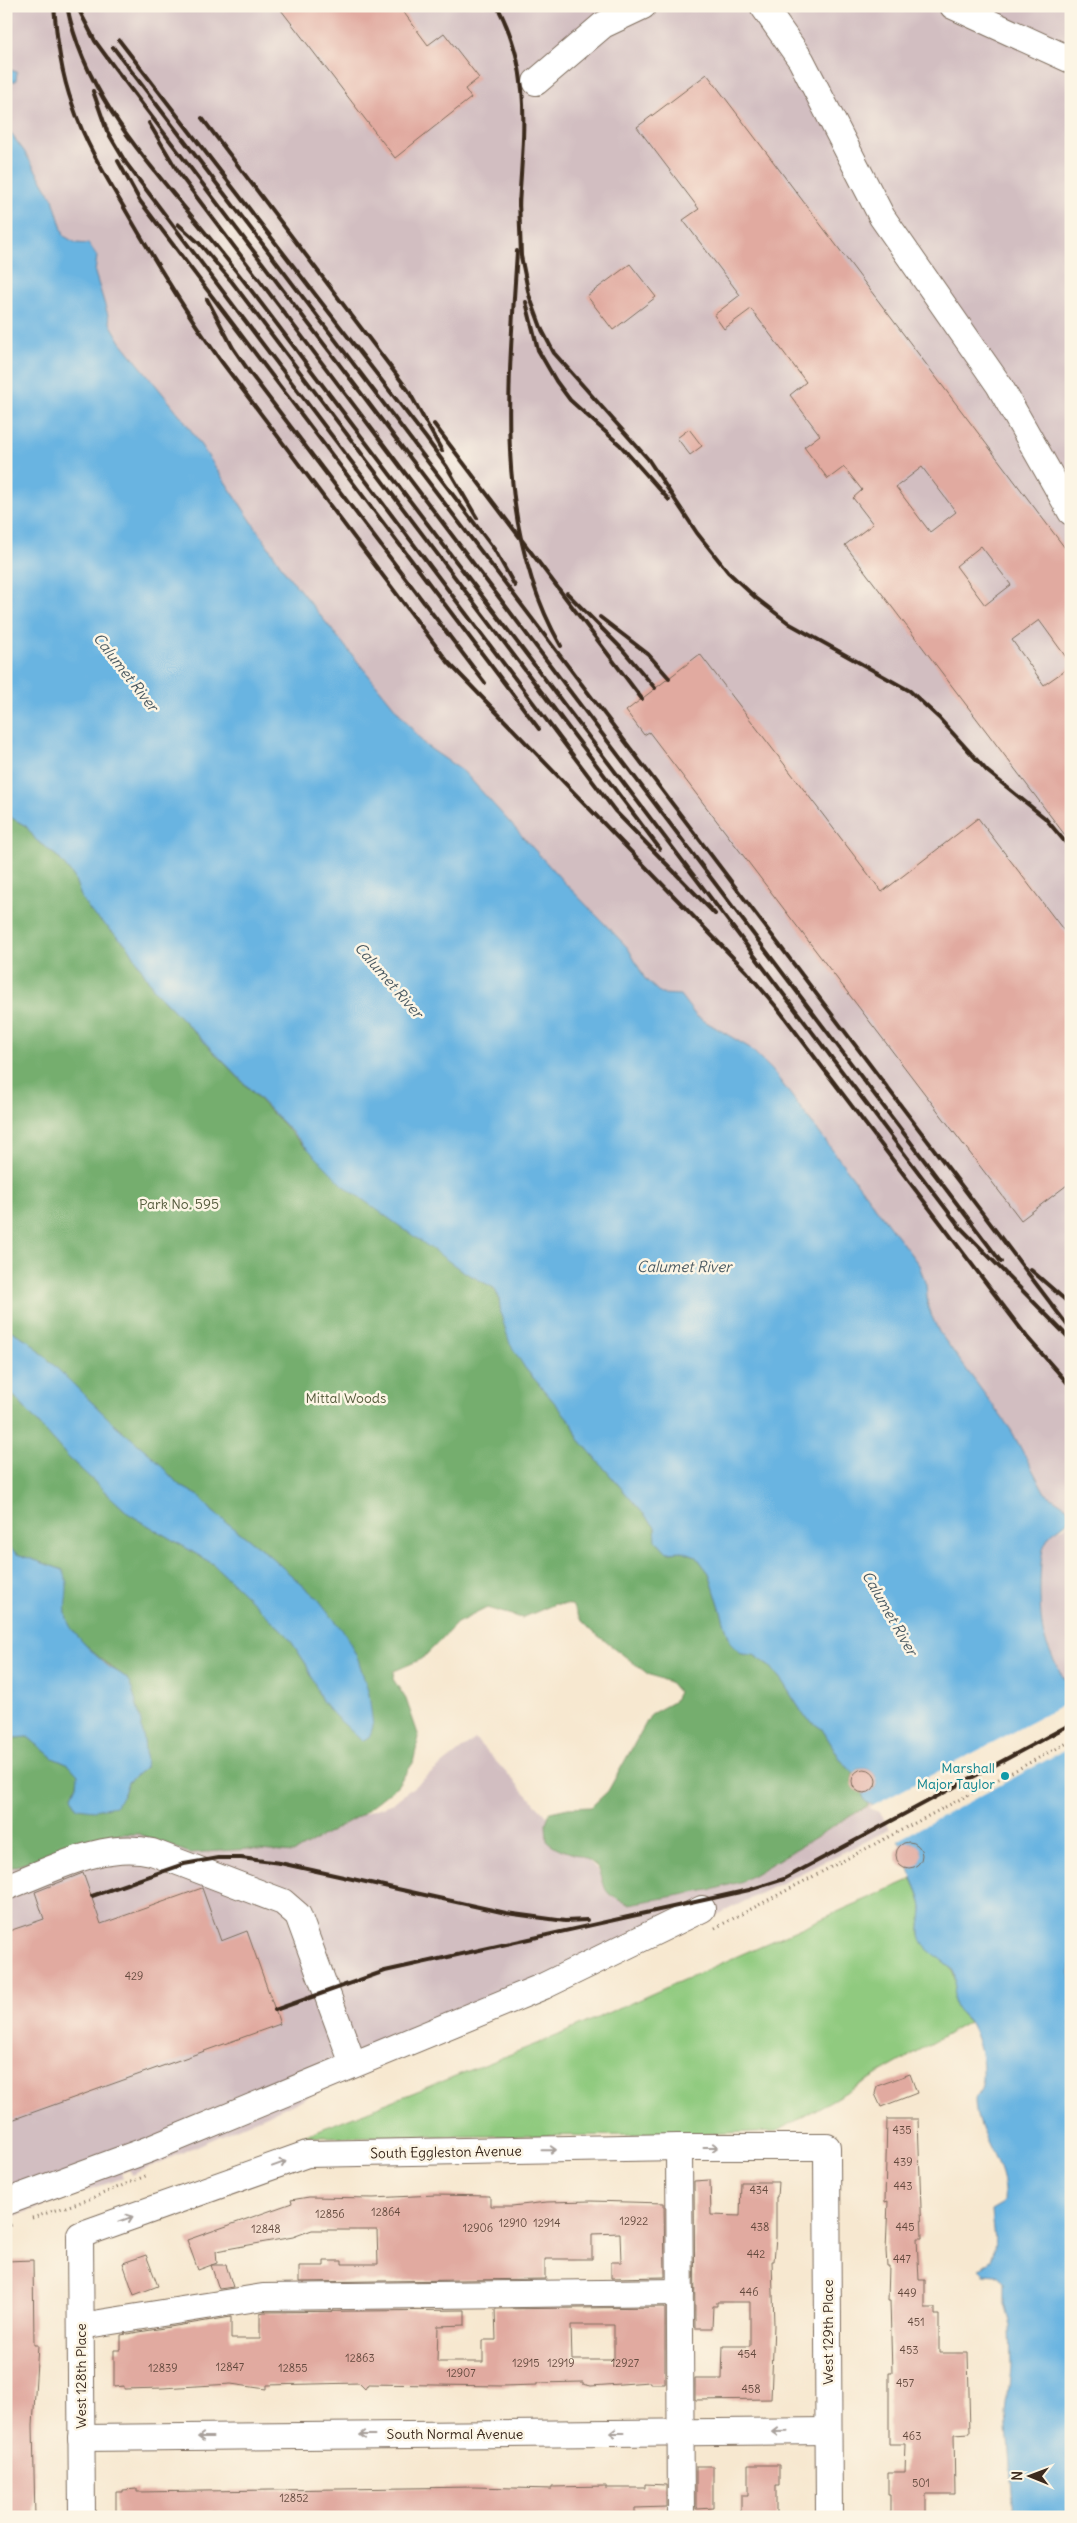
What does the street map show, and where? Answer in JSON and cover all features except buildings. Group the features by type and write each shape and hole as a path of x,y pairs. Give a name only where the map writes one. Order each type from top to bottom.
{"street":[{"path":"536,82 603,25 643,6"},
{"path":"763,6 801,60 882,217 999,385 1071,512"},
{"path":"953,6 1071,60"},
{"path":"6,1887 101,1851 136,1848 160,1855 283,1902 298,1915 353,2064"},
{"path":"6,2202 150,2149 544,1986 702,1909"},
{"path":"679,2147 681,2517"},
{"name":"South Eggleston Avenue","path":"80,2235 307,2154 679,2147 827,2147"},
{"name":"West 129th Place","path":"827,2147 829,2517"},
{"name":"West 128th Place","path":"80,2235 82,2517"},
{"path":"81,2326 263,2296 680,2292"},
{"name":"South Normal Avenue","path":"81,2438 828,2431"}],"path":[{"path":"835,1866 1071,1741"}],"shaded area":[{"path":"6,6 1071,6 1071,1517 1067,1507 1045,1493 1011,1430 939,1332 928,1308 926,1285 919,1265 750,1048 696,1016 680,995 661,994 645,979 628,948 562,881 464,772 425,745 286,573 184,420 121,342 111,325 95,273 97,256 89,244 76,243 64,236 53,199 24,151 6,127 6,82 16,81 17,73 6,69"},
{"path":"1071,1517 1071,1688 1061,1676 1043,1635 1040,1561 1044,1545 1053,1531 1065,1527"},
{"path":"475,1739 629,1904 715,1889 743,1881 869,1805 882,1810 892,1828 703,1922 161,2162 131,2175 129,2170 121,2172 123,2178 6,2219 6,1869 60,1853 96,1838 115,1834 138,1834 190,1853 248,1849 293,1853 362,1814 393,1803"}],"green space":[{"name":"Mittal Woods","path":"6,810 10,817 26,826 36,840 58,857 74,877 82,899 92,913 128,946 154,990 301,1143 411,1233 461,1270 494,1288 499,1298 501,1315 525,1368 572,1423 578,1438 655,1527 656,1540 667,1552 683,1551 696,1556 709,1573 731,1644 742,1654 754,1655 770,1666 805,1717 822,1729 841,1760 853,1773 852,1781 855,1789 862,1793 869,1805 743,1881 715,1889 629,1904 610,1895 606,1890 601,1873 595,1865 547,1841 546,1823 550,1812 568,1808 591,1807 608,1791 651,1714 673,1702 678,1692 671,1683 648,1674 592,1631 580,1619 572,1605 555,1604 522,1618 487,1608 457,1623 422,1659 394,1671 393,1679 406,1699 419,1737 413,1763 397,1786 362,1814 293,1853 248,1849 190,1853 139,1834 115,1834 96,1838 60,1853 6,1869 6,1742 14,1738 28,1737 53,1758 69,1765 78,1774 77,1785 72,1796 123,1796 128,1782 145,1768 127,1678 79,1639 69,1625 64,1605 63,1570 17,1554 6,1545 6,1387 68,1457 129,1514 213,1564 287,1635 306,1664 322,1701 362,1740 318,1599 264,1551 213,1512 199,1496 179,1485 151,1455 113,1423 29,1341 6,1328"},
{"path":"912,1879 921,1904 921,1939 928,1949 947,1964 953,1973 956,1981 955,1997 957,2007 969,2022 778,2131 676,2135 301,2137 554,2037"}],"water":[{"path":"6,69 17,72 16,81 6,82"},
{"name":"Calumet River","path":"6,127 24,151 53,199 64,236 76,243 89,244 97,256 95,273 111,325 121,342 184,420 286,573 425,745 464,772 562,880 628,948 645,979 661,994 680,995 696,1016 750,1048 772,1070 919,1265 926,1285 928,1308 939,1332 1011,1430 1045,1493 1067,1507 1071,1517 1051,1535 1045,1544 1041,1561 1040,1589 1044,1636 1055,1663 1071,1688 1071,2517 1014,2517 1006,2414 1011,2367 1010,2325 1004,2304 1004,2282 996,2275 984,2274 979,2269 991,2259 994,2244 992,2210 1004,2203 1004,2188 1001,2175 976,2112 975,2098 980,2091 983,2072 980,2050 974,2030 955,2005 955,1978 953,1971 923,1944 921,1939 922,1908 909,1868 920,1862 921,1850 912,1842 901,1845 882,1811 865,1801 862,1793 874,1789 877,1783 870,1770 858,1769 853,1773 841,1760 822,1729 805,1717 770,1666 754,1655 742,1654 731,1644 709,1573 696,1556 683,1551 667,1552 656,1540 655,1527 578,1438 572,1423 525,1368 510,1344 501,1315 499,1298 494,1288 461,1270 345,1187 154,990 128,946 92,913 82,899 74,877 58,857 36,840 26,826 10,817 6,810"},
{"path":"6,1328 29,1341 113,1423 151,1455 179,1485 199,1496 213,1512 264,1551 318,1599 346,1635 358,1659 369,1694 373,1726 370,1736 362,1741 334,1715 322,1701 306,1664 287,1635 213,1564 129,1514 68,1457 6,1387"},
{"path":"6,1545 17,1554 63,1570 67,1584 66,1610 69,1624 98,1658 125,1677 131,1686 143,1736 145,1768 128,1782 123,1796 115,1806 94,1810 77,1808 72,1796 77,1785 78,1775 69,1765 53,1758 28,1737 14,1738 6,1742"}],"pier":[{"path":"1071,1701 1071,1747 896,1841 880,1812 869,1808"}],"railway":[{"path":"54,6 65,82 78,120 90,147 160,269 221,361 448,662 747,972 779,1010 1027,1337 1071,1387"},
{"path":"67,6 75,38 87,68 102,96 138,150 256,297 959,1226 1071,1340"},
{"path":"77,6 95,41 114,67 1071,1330"},
{"path":"497,6 516,55 521,79 523,128 519,206"},
{"path":"119,40 426,438 447,467 477,518"},
{"path":"113,47 494,549 515,586"},
{"path":"93,91 107,131 126,163 615,811 715,914"},
{"path":"202,118 408,390 442,451"},
{"path":"149,123 180,175 1001,1262"},
{"path":"118,161 140,201 539,729"},
{"path":"519,200 521,256 529,295 542,330 554,353 648,459 697,533 728,572 756,598 790,624 910,691 939,718 987,771 1045,818 1071,849"},
{"path":"178,224 199,243 232,282 660,849"},
{"path":"517,251 509,403 510,453 515,503 524,552 539,600 561,646"},
{"path":"207,299 233,348 253,377 485,683"},
{"path":"526,302 538,350 556,381 570,400 620,445 669,500"},
{"path":"434,424 642,699"},
{"path":"567,593 622,649 655,688"},
{"path":"600,617 648,654 669,678"},
{"path":"1031,1270 1071,1305"},
{"path":"275,2010 385,1971 749,1890 784,1879 1071,1724"},
{"path":"92,1896 184,1864 218,1858 241,1858 280,1863 506,1913 565,1921 587,1920"}],"place":[{"name":"Marshall Major Taylor","path":"1005,1776"}],"park label":[{"name":"Park No. 595","path":"179,1204"}]}
